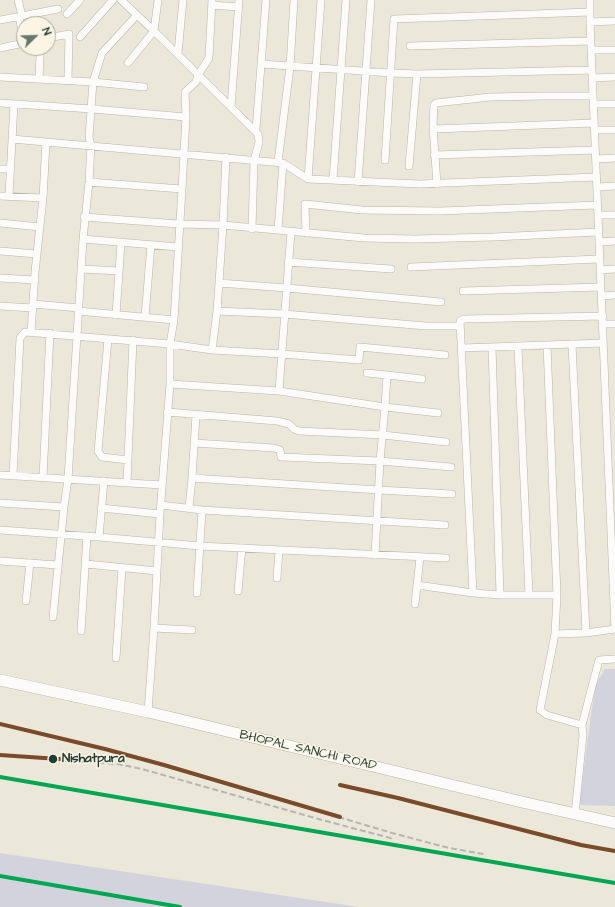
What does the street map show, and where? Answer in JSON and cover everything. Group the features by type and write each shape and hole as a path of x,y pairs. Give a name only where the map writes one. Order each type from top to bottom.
{"main road":[{"name":"BHOPAL SANCHI ROAD","path":"0,680 148,712 615,823"}],"street":[{"path":"18,0 20,16 58,9"},
{"path":"66,14 80,0"},
{"path":"80,37 113,0"},
{"path":"121,0 128,3 137,16 178,53 198,75 256,130 259,142 254,161 252,229"},
{"path":"128,62 154,31 158,0"},
{"path":"178,53 183,0"},
{"path":"256,130 266,0"},
{"path":"278,230 281,163 290,67 294,0"},
{"path":"308,179 321,0"},
{"path":"332,180 346,0"},
{"path":"358,182 371,0"},
{"path":"555,634 586,633 615,629 612,462 607,434 590,0"},
{"path":"148,712 158,543 170,384 170,344 174,320 180,224 186,117 185,92 196,82 198,75 209,58 212,2 238,4 231,107"},
{"path":"385,160 394,19 590,12"},
{"path":"53,617 68,479 78,337 78,310 82,269 84,217 89,182 91,145 89,137 93,82 102,53 137,16"},
{"path":"0,20 16,17"},
{"path":"590,22 615,22"},
{"path":"56,36 69,34 68,81"},
{"path":"410,46 591,41"},
{"path":"0,48 16,44"},
{"path":"591,50 615,50"},
{"path":"39,79 40,56"},
{"path":"261,64 416,74 592,70"},
{"path":"409,166 416,74"},
{"path":"593,78 615,77"},
{"path":"0,78 93,82 144,87"},
{"path":"437,184 434,155 434,105 438,102 490,97 545,96 593,100 615,104"},
{"path":"0,104 92,109 186,117"},
{"path":"9,196 14,104"},
{"path":"434,129 594,127 615,130"},
{"path":"12,139 184,153 281,163 308,179 437,184 597,177"},
{"path":"31,332 43,198 46,142"},
{"path":"434,155 596,150"},
{"path":"212,350 217,311 226,157"},
{"path":"596,159 615,158"},
{"path":"0,168 10,169"},
{"path":"89,182 182,189"},
{"path":"597,187 615,186"},
{"path":"0,196 43,198"},
{"path":"306,233 305,204 362,210 440,211 597,206"},
{"path":"598,215 615,214"},
{"path":"84,217 180,224 223,225 252,229 364,238 416,239 598,232"},
{"path":"0,223 40,227"},
{"path":"279,391 291,232"},
{"path":"83,239 178,247"},
{"path":"599,242 615,242"},
{"path":"116,315 121,243"},
{"path":"145,317 151,245"},
{"path":"0,251 37,254"},
{"path":"411,267 599,259"},
{"path":"288,262 390,269"},
{"path":"82,269 119,271"},
{"path":"600,270 615,269"},
{"path":"0,278 35,280"},
{"path":"219,283 441,302"},
{"path":"463,291 601,287"},
{"path":"602,296 615,295"},
{"path":"0,306 33,306 174,320"},
{"path":"217,311 284,314 426,326 460,326"},
{"path":"473,593 460,321 464,319 603,316"},
{"path":"603,324 615,324"},
{"path":"13,475 20,338 25,332 133,340 212,350 359,360 360,347 445,355"},
{"path":"43,477 50,334"},
{"path":"108,339 98,451 102,457 128,460"},
{"path":"127,482 133,340"},
{"path":"462,348 603,343"},
{"path":"572,344 586,633"},
{"path":"547,345 557,594 555,634 540,710 547,715 582,725"},
{"path":"518,346 529,594"},
{"path":"492,347 500,595"},
{"path":"367,373 422,379"},
{"path":"375,555 380,461 387,375"},
{"path":"170,384 279,391 385,407 438,413"},
{"path":"167,412 277,421 289,424 294,429 300,431 383,434 446,442"},
{"path":"189,508 196,415"},
{"path":"607,434 615,435"},
{"path":"194,443 274,448 280,450 280,457 380,461 451,467"},
{"path":"0,475 162,485"},
{"path":"192,478 452,494"},
{"path":"100,536 104,481"},
{"path":"0,503 64,507"},
{"path":"161,505 202,510 445,525"},
{"path":"101,508 160,514"},
{"path":"197,593 202,510"},
{"path":"0,530 100,536 200,546 446,558"},
{"path":"81,631 87,536"},
{"path":"238,591 242,548"},
{"path":"277,578 279,550"},
{"path":"415,604 420,557"},
{"path":"0,561 58,565"},
{"path":"26,601 30,563"},
{"path":"86,564 157,571"},
{"path":"116,658 122,568"},
{"path":"417,585 473,593 500,595 557,594"},
{"path":"154,628 192,630"},
{"path":"575,814 583,735 582,725 599,660 615,659"}],"shaded area":[{"path":"605,669 615,669 615,806 579,805 595,686"},
{"path":"0,853 359,907 0,907"}],"railway":[{"path":"0,724 105,749 164,765 392,833 449,848 484,854"},
{"path":"0,755 118,764 142,769 394,839"},
{"path":"340,785 398,798 581,845 615,851"},
{"path":"0,876 180,907"}],"transit line":[{"path":"0,724 105,749 164,765 340,817"},
{"path":"0,755 88,761"},
{"path":"0,777 615,883"},
{"path":"340,785 398,798 581,845 615,851"},
{"path":"0,876 180,907"}],"place":[{"name":"Nishatpura","path":"53,759"}]}
